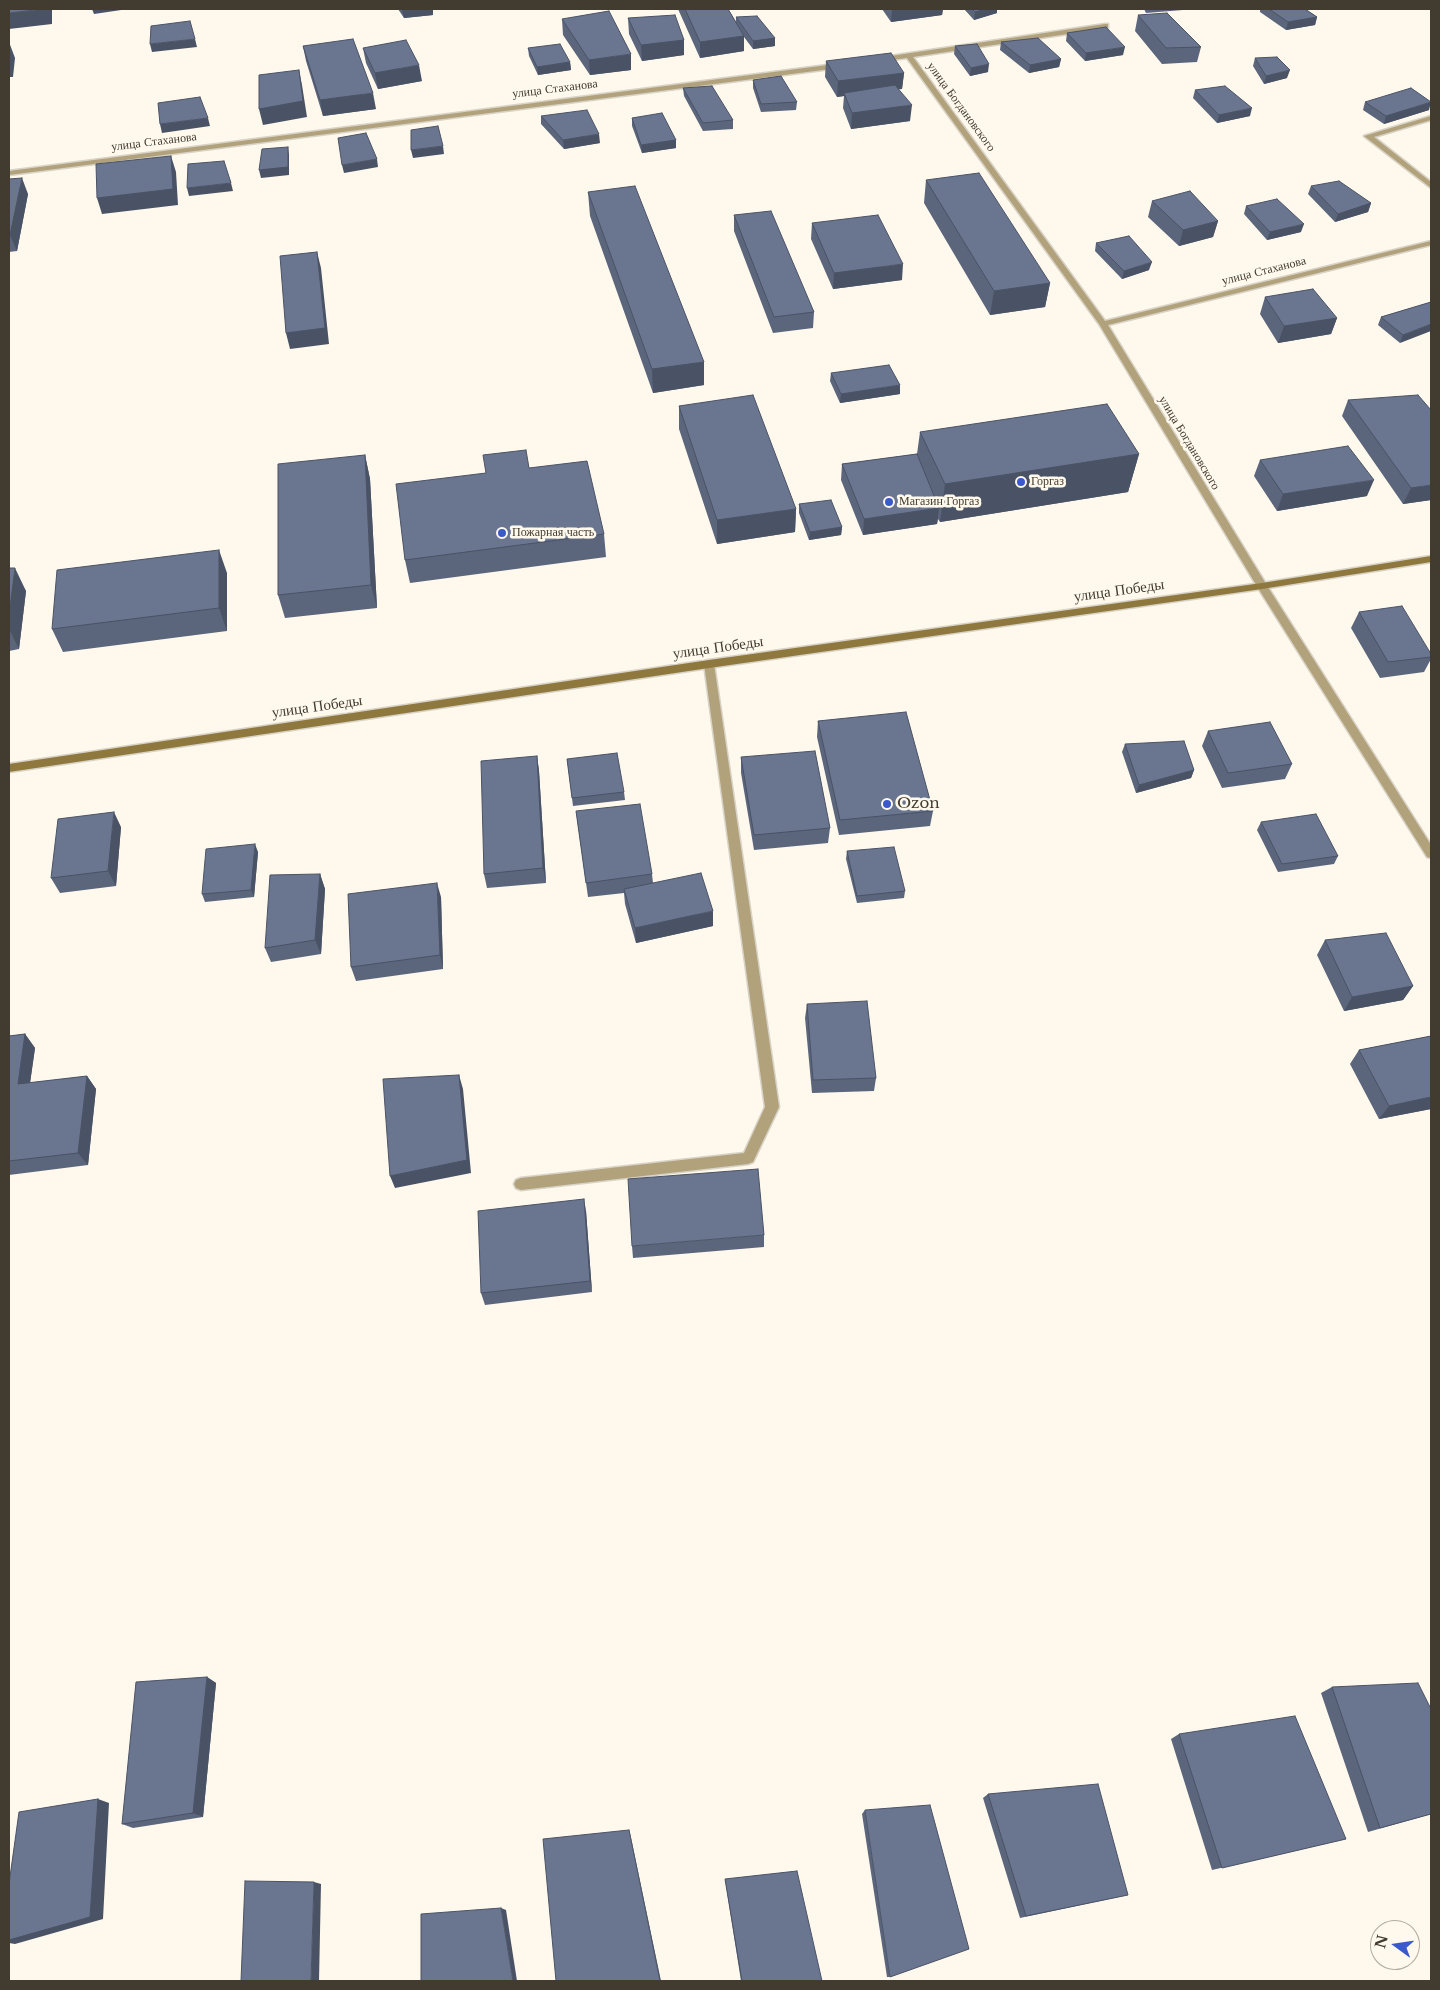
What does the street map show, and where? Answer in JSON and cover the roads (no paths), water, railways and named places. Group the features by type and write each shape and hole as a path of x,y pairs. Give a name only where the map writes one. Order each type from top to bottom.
{"street":[{"path":"869,61 1105,26"},
{"name":"улица Богдановского","path":"909,56 1103,324 1262,586 1431,854"},
{"name":"улица Стаханова","path":"9,173 849,64"},
{"path":"1431,118 1368,136 1431,186"},
{"name":"улица Стаханова","path":"1103,324 1431,242"},
{"name":"улица Победы","path":"9,768 708,664 1262,586 1431,559"},
{"path":"521,1184 748,1158 772,1106 708,664"}],"place":[{"name":"Горгаз","path":"1021,482"},
{"name":"Магазин Горгаз","path":"889,502"},
{"name":"Пожарная часть","path":"502,533"},
{"name":"Ozon","path":"887,804"}]}
